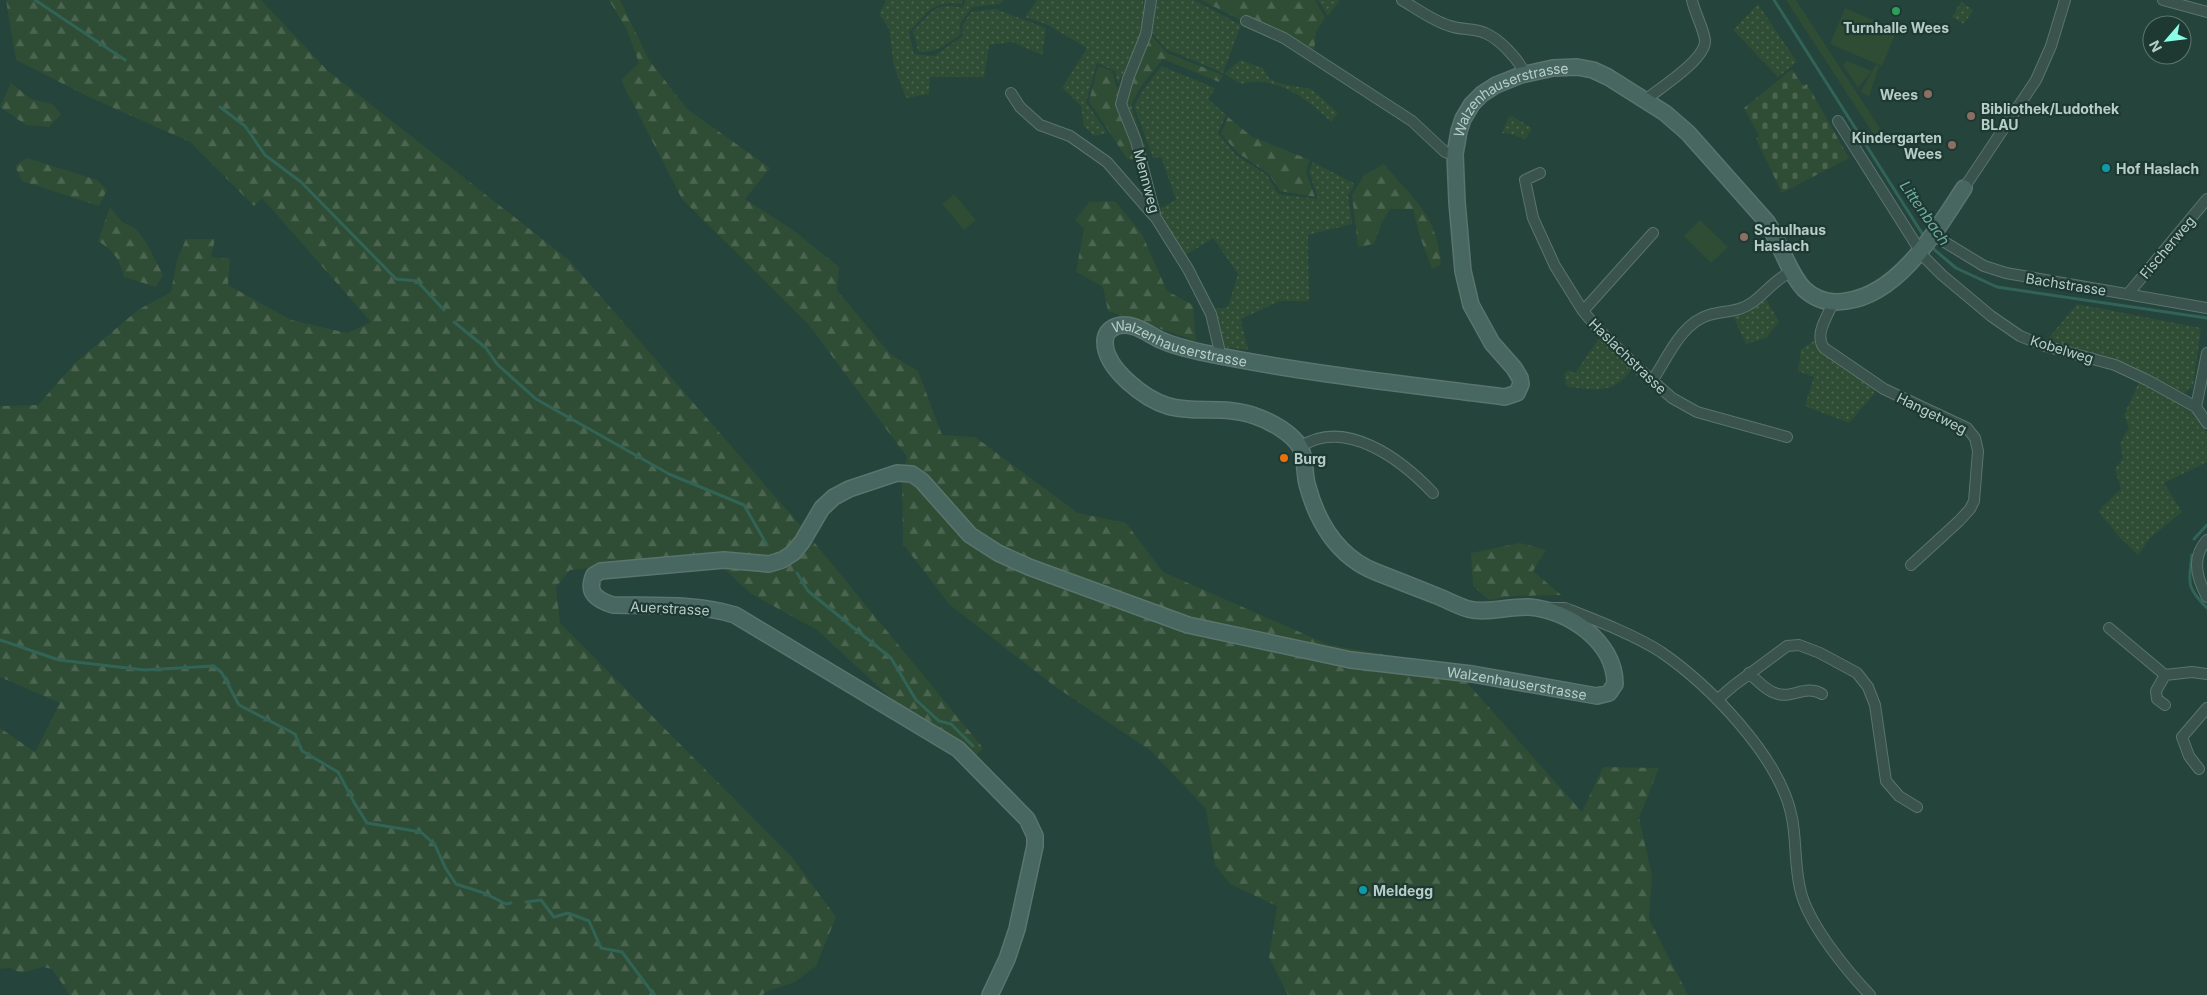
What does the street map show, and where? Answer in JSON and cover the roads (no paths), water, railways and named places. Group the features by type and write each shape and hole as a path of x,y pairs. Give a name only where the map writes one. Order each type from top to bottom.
{"street":[{"name":"Mennweg","path":"1151,0 1146,34 1121,104 1136,141 1156,218 1188,269 1211,314 1219,348 1218,355"},
{"path":"1402,0 1436,21 1450,26 1485,33 1497,41 1522,66 1525,74"},
{"path":"1645,100 1702,54 1705,40 1692,0"},
{"path":"1833,303 1865,297 1879,289 1903,270 1927,242 2036,80 2051,46 2065,0"},
{"path":"2163,0 2207,12"},
{"path":"1246,22 1284,38 1412,121 1445,152 1454,154"},
{"name":"Walzenhauserstrasse","path":"912,474 922,481 970,535 998,554 1188,624 1351,660 1472,674 1597,696 1609,692 1616,684 1615,672 1612,661 1602,645 1589,632 1564,618 1529,607 1469,609 1368,569 1342,550 1324,528 1314,507 1300,447 1294,439 1256,416 1235,410 1213,408 1190,409 1168,406 1148,397 1116,370 1106,352 1105,340 1109,330 1126,325 1164,342 1218,355 1353,378 1506,397 1517,393 1521,384 1520,378 1479,322 1467,293 1463,272 1454,154 1463,118 1472,104 1482,94 1496,85 1525,74 1577,67 1593,70 1608,77 1664,113 1688,133 1767,222 1778,238 1792,271 1805,289 1817,298 1833,303"},
{"path":"1011,92 1020,107 1040,126 1070,136 1107,162 1156,218"},
{"name":"Kobelweg","path":"1838,121 1927,242 1942,275 1991,316 2020,336 2045,346 2115,365 2196,407"},
{"name":"Haslachstrasse","path":"1540,173 1525,180 1533,218 1555,266 1598,329 1672,398 1697,412 1788,437"},
{"name":"Fischerweg","path":"2128,294 2207,199"},
{"name":"Haslachstrasse","path":"1584,311 1653,233"},
{"name":"Bachstrasse","path":"1927,242 1984,266 2006,273 2207,308"},
{"path":"1652,381 1686,329 1696,320 1710,315 1734,312 1752,302 1777,279 1792,271"},
{"name":"Hangetweg","path":"1833,303 1819,335 1820,343 1824,348 1884,389 1967,428 1976,438 1978,451 1976,492 1970,509 1911,566"},
{"path":"2207,353 2196,407 2207,423"},
{"path":"1300,447 1311,439 1322,436 1344,436 1360,440 1401,464 1416,475 1433,493"},
{"name":"Auerstrasse","path":"912,474 897,473 849,489 834,497 822,508 802,542 782,560 769,564 724,560 601,571 594,575 592,580 593,593 600,602 613,605 699,607 715,609 735,616 958,749 1031,825 1035,836 1035,846 1014,936 1007,959 990,995"},
{"path":"2207,540 2198,556 2197,571 2200,586 2207,597"},
{"path":"1545,611 1552,606 1564,608 1659,651 1718,699 1767,761 1780,783 1792,817 1796,866 1802,896 1810,914 1836,955 1870,995"},
{"path":"2109,628 2165,675 2192,672 2207,674"},
{"path":"1718,699 1749,673 1787,646 1799,645 1814,650 1857,673 1868,687 1876,705 1886,781 1898,796 1917,807"},
{"path":"1749,673 1773,693 1788,696 1810,690 1822,694"},
{"path":"2165,675 2156,691 2157,699 2165,705"},
{"path":"2199,769 2189,756 2182,737 2207,708"}],"waterway":[{"path":"35,0 125,60"},
{"name":"Littenbach","path":"1774,0 1925,238"},
{"path":"220,107 245,126 265,155 301,182 396,279 417,281 444,310"},
{"name":"Littenbach","path":"1930,246 1956,268 1997,287 2207,318"},
{"path":"454,322 486,348 497,364 536,399 669,474 744,505 767,545"},
{"path":"2194,539 2207,525"},
{"path":"2192,555 2190,583 2195,594 2207,608"},
{"path":"797,573 808,591 891,658 916,700 939,721 951,724 973,746"},
{"path":"0,640 59,660 144,670 214,666 222,673 239,705 295,734 302,751 338,772 367,823 421,832 435,845 446,869 456,884 484,893 506,904 511,903"},
{"path":"526,902 541,900 554,917 568,913 589,921 601,948 622,952 654,995"}],"place":[{"name":"Turnhalle Wees","path":"1896,11"},
{"name":"Wees","path":"1928,94"},
{"name":"Bibliothek/Ludothek BLAU","path":"1971,116"},
{"name":"Kindergarten Wees","path":"1952,145"},
{"name":"Hof Haslach","path":"2106,168"},
{"name":"Schulhaus Haslach","path":"1744,237"},
{"name":"Burg","path":"1284,458"},
{"name":"Meldegg","path":"1363,890"}]}
